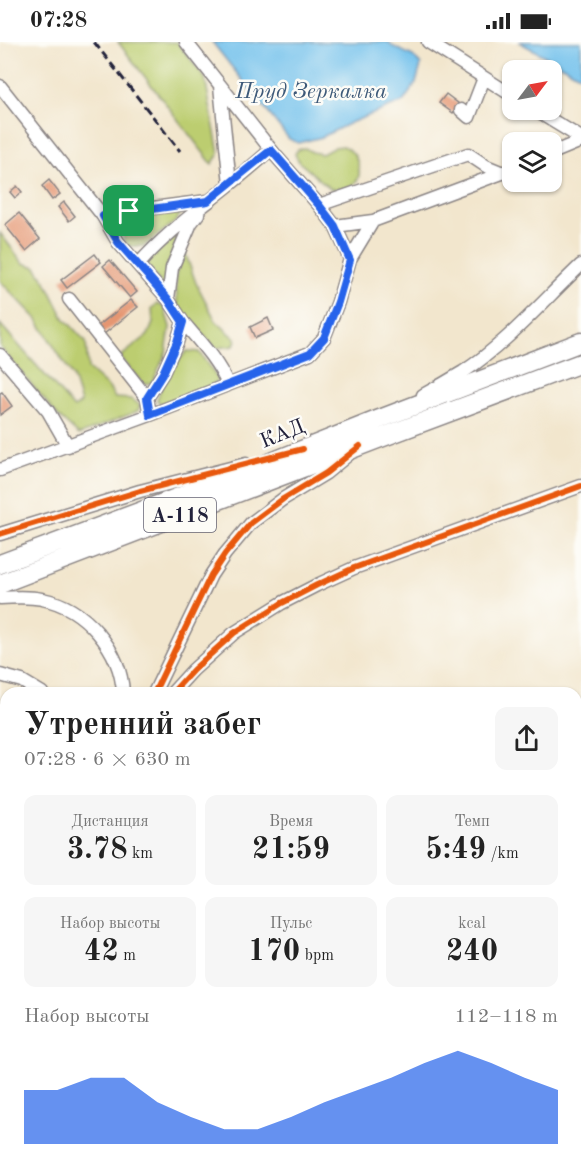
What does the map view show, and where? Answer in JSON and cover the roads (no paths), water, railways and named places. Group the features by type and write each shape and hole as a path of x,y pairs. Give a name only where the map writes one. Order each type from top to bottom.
{"highway":[{"name":"КАД","path":"0,564 254,469 581,342"},
{"name":"КАД","path":"0,584 581,363"}],"street":[{"path":"186,42 271,150 335,226 350,260"},
{"path":"428,42 502,89"},
{"path":"460,110 469,117 484,78"},
{"path":"220,85 230,184"},
{"path":"0,86 103,216 118,242 168,299 183,322 214,359 228,385"},
{"path":"551,120 581,139"},
{"path":"562,148 581,139"},
{"path":"138,265 174,228 271,150"},
{"path":"319,205 468,154 486,166 502,170"},
{"path":"335,226 373,220 502,173"},
{"path":"103,216 208,201"},
{"path":"168,299 172,268 191,223 208,201"},
{"path":"0,470 310,353 324,338 338,302 350,260 373,220"},
{"path":"377,420 464,371 523,322 581,265"},
{"path":"69,299 147,398 150,415"},
{"path":"147,398 163,373 183,322"},
{"path":"0,355 48,411 68,446"},
{"path":"157,687 211,575 251,523 283,499 326,473 360,446"},
{"path":"0,534 140,491 303,449"},
{"path":"177,687 234,633 282,603 317,585 354,568 581,486"},
{"path":"0,598 42,599 63,606 79,616 95,629 106,644 122,687"},
{"path":"0,675 22,681 32,687"}],"water":[{"name":"Пруд Зеркалка","path":"212,42 389,42 392,46 413,56 421,65 416,83 403,102 322,137 298,143 289,139"},
{"path":"519,42 581,42 581,76 562,66 562,60 552,60"}],"railway":[{"path":"94,42 180,151"}]}
